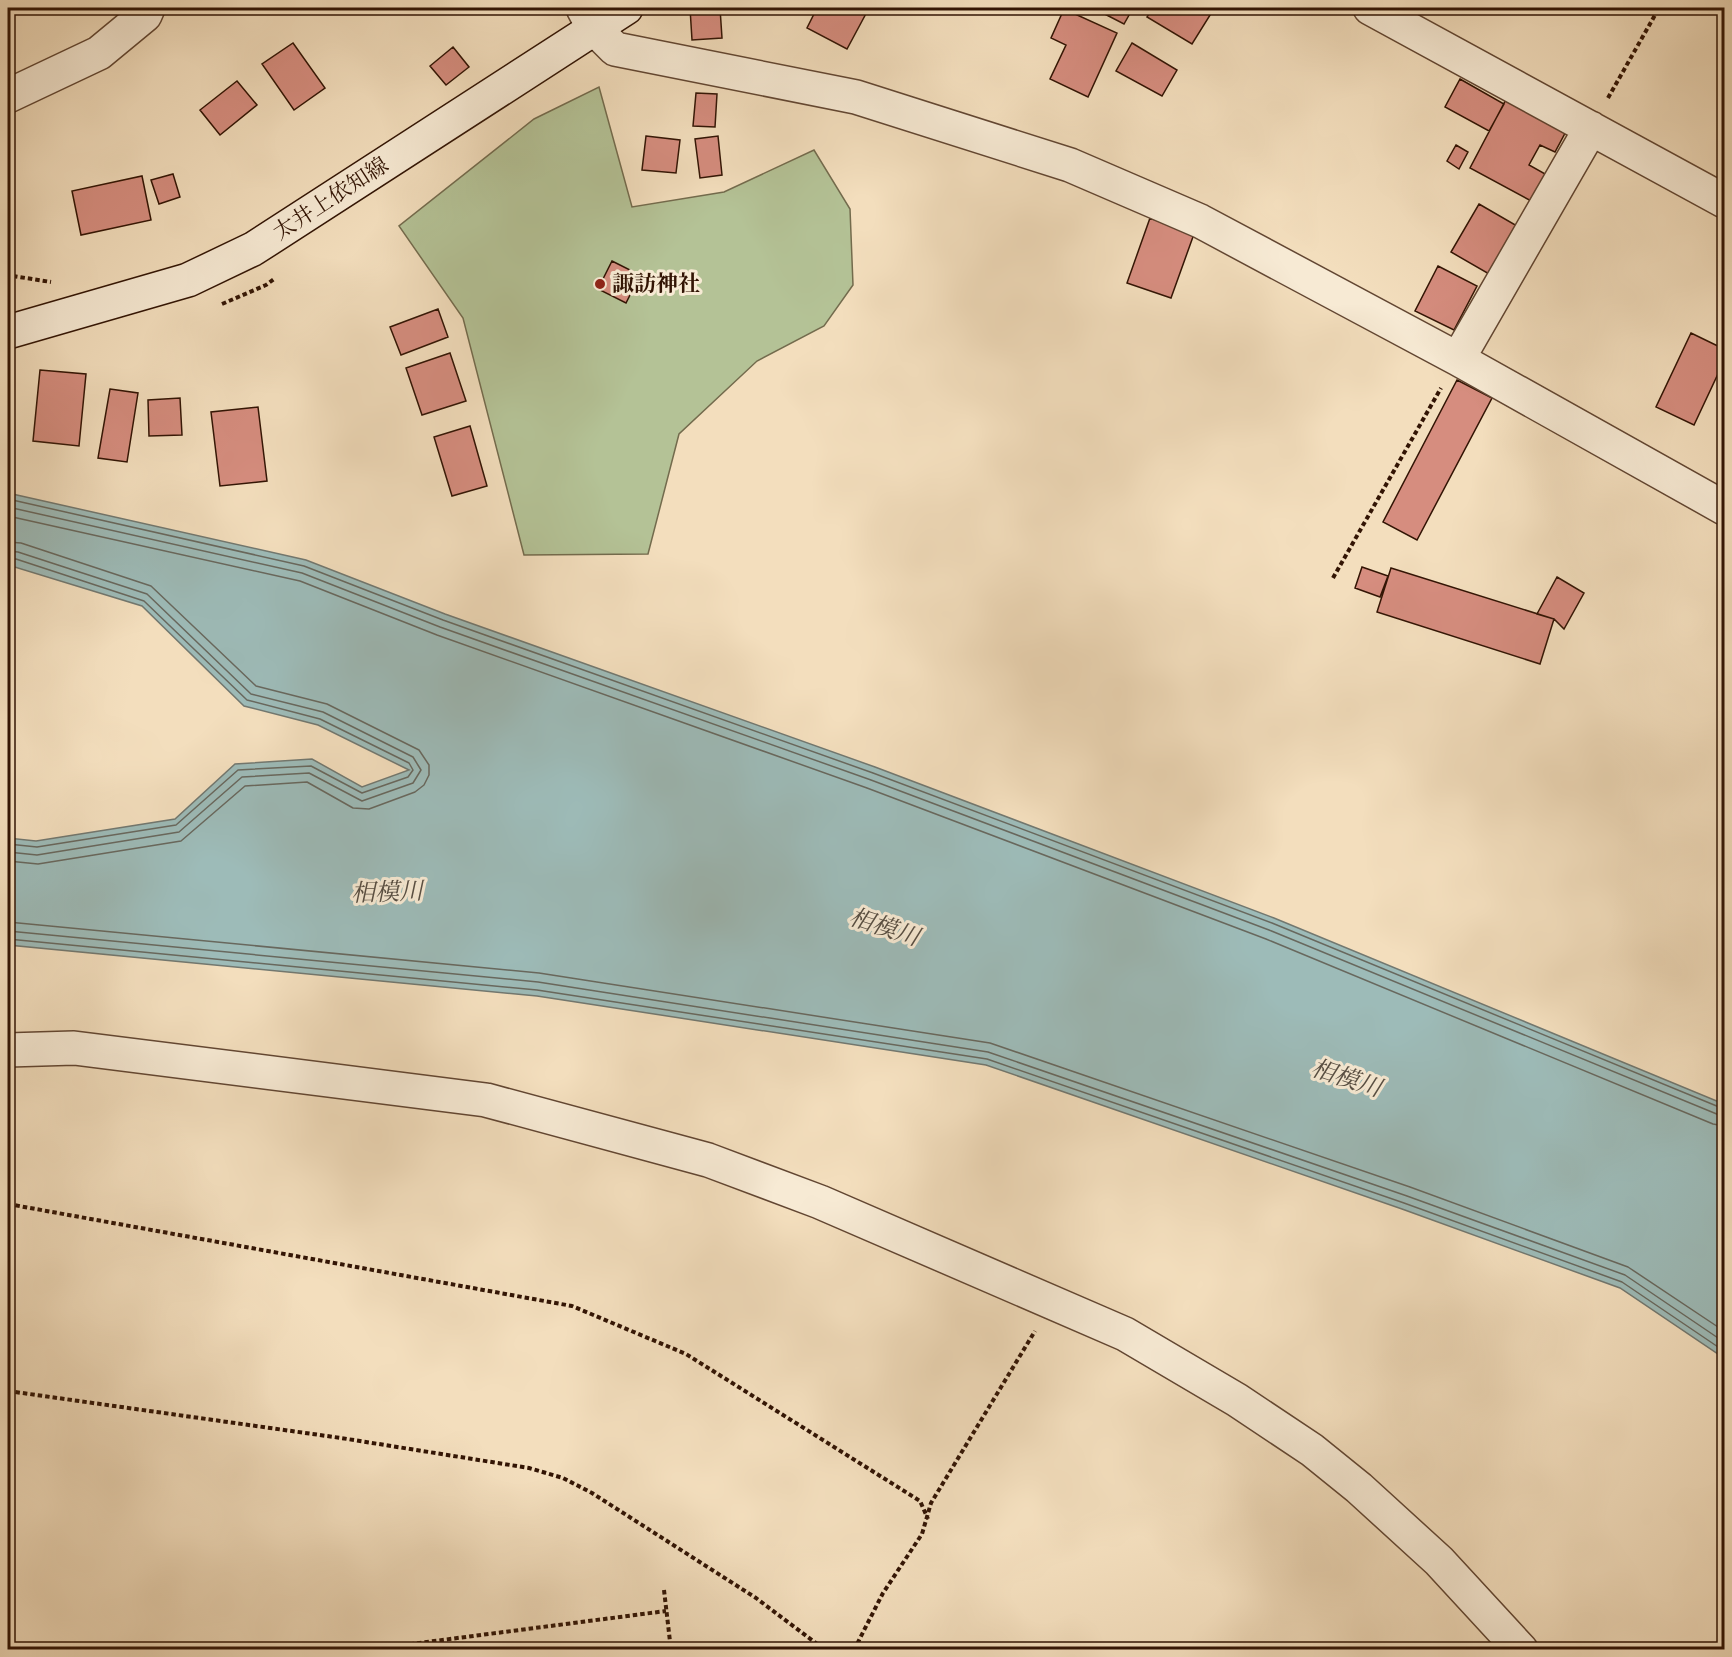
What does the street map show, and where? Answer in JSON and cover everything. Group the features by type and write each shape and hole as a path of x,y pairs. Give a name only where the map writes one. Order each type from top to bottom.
{"street":[{"path":"8,96 99,53 145,15 148,8"},
{"name":"太井上依知線","path":"8,332 188,280 253,249 588,17 626,8"},
{"path":"1370,8 1725,201"},
{"path":"588,17 615,49 856,97 1070,165 1200,221 1458,359 1725,508"},
{"path":"1458,359 1591,128"},
{"path":"8,1050 74,1048 486,1100 708,1160 820,1202 1125,1334 1237,1400 1312,1450 1359,1488 1439,1561 1521,1650"}],"path":[{"path":"1591,128 1659,8"},
{"path":"13,276 59,283"},
{"path":"1333,578 1458,359"},
{"path":"8,1204 572,1306 686,1354 920,1501 928,1519"},
{"path":"854,1650 863,1627 922,1534 932,1503 1027,1348 1050,1300"},
{"path":"8,1392 365,1442 530,1468 563,1478 592,1492 756,1598 825,1650"},
{"path":"664,1590 671,1650"},
{"path":"364,1650 666,1611"}],"green space":[{"path":"599,87 632,207 724,192 814,150 850,209 853,285 824,326 757,361 679,434 648,554 524,555 463,318 399,226 534,119"}],"water":[{"name":"相模川","path":"8,493 306,560 445,614 875,767 1274,918 1724,1104 1724,1358 1620,1288 1402,1209 986,1065 537,996 8,945 8,838 36,841 175,819 235,764 312,759 362,787 409,770 318,725 244,706 142,606 8,565"}],"building":[{"path":"690,8 720,8 722,38 692,40"},
{"path":"817,8 869,8 847,49 807,28"},
{"path":"1093,8 1133,8 1124,24"},
{"path":"1153,8 1206,8 1212,12 1192,44 1147,17"},
{"path":"1064,9 1117,33 1088,97 1050,79 1066,45 1051,38"},
{"path":"293,43 325,88 294,110 262,64"},
{"path":"1132,43 1177,70 1162,96 1116,71"},
{"path":"453,47 469,67 446,85 430,66"},
{"path":"1460,79 1504,104 1489,131 1445,107"},
{"path":"237,81 257,105 220,135 200,110"},
{"path":"1511,90 1571,122 1555,152 1540,145 1529,165 1547,175 1533,202 1470,168"},
{"path":"696,93 717,94 715,127 693,126"},
{"path":"646,136 680,140 676,173 642,170"},
{"path":"718,136 722,175 700,178 695,139"},
{"path":"1456,145 1468,152 1459,169 1447,161"},
{"path":"173,174 180,197 159,204 151,180"},
{"path":"142,176 151,220 81,235 72,191"},
{"path":"1479,204 1524,230 1496,278 1451,252"},
{"path":"1150,218 1194,234 1171,298 1127,283"},
{"path":"612,261 640,275 626,303 598,289"},
{"path":"1438,266 1477,286 1454,330 1415,311"},
{"path":"438,309 448,337 401,355 390,327"},
{"path":"1691,333 1724,349 1724,361 1694,425 1656,407"},
{"path":"450,353 466,401 422,415 406,368"},
{"path":"40,370 86,374 79,446 33,441"},
{"path":"1457,380 1492,398 1417,540 1383,522"},
{"path":"110,389 138,393 127,462 98,458"},
{"path":"180,398 182,435 149,436 148,400"},
{"path":"258,407 267,481 220,486 211,412"},
{"path":"470,426 487,486 452,496 434,437"},
{"path":"1362,567 1388,576 1380,597 1355,588"},
{"path":"1391,568 1554,619 1540,664 1377,612"},
{"path":"1557,577 1584,593 1564,629 1554,619 1537,614"}],"place":[{"name":"諏訪神社","path":"600,284"}]}
